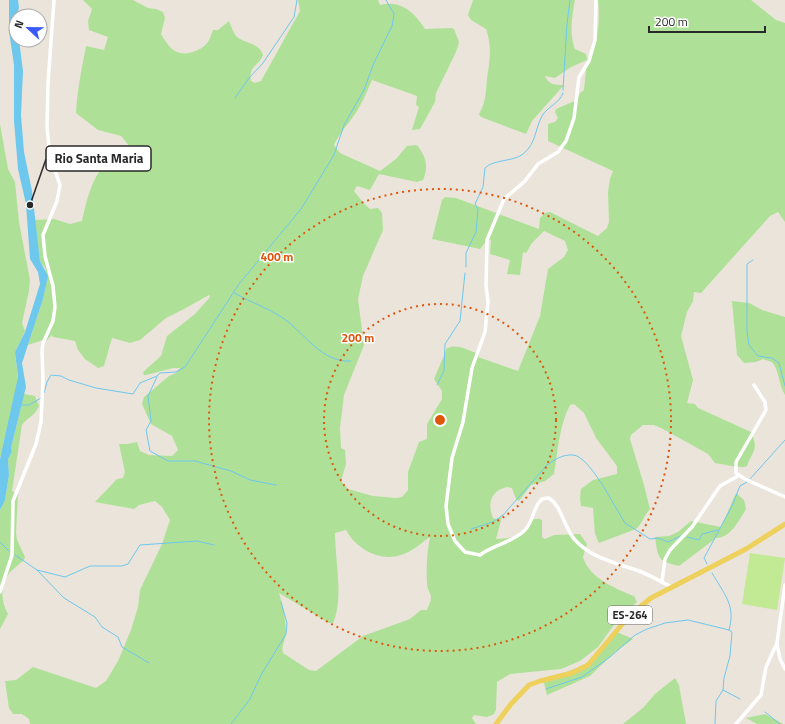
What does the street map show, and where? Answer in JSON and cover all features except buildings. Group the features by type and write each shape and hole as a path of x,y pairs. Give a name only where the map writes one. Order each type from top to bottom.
{"main road":[{"name":"ES-264","path":"496,724 523,690 540,681 572,673 588,664 629,616 651,598 746,549 785,524"}],"street":[{"path":"0,592 12,555 13,501 39,433 42,409 42,343 54,316 54,292 43,243 44,231 57,201 60,185 50,156 47,127 48,83 54,0"},
{"path":"596,0 595,40 588,61 579,77 574,118 566,141 558,152 538,164 525,181 504,199 487,240 486,286 488,302 485,332 472,368 464,422 452,458 446,506 448,524 454,541 461,548 470,554 480,555 491,548 510,541 525,531 531,521 537,505 542,499 548,498 556,505 575,541 584,548 605,561 639,571 672,587"},
{"path":"754,385 765,402 766,410 736,462 735,469 738,476 785,497"},
{"path":"662,582 664,564 670,550 700,517 720,486 738,476"},
{"path":"736,724 739,718 761,695 766,667 777,643 785,585"},
{"path":"777,643 785,667"}],"green space":[{"path":"83,0 133,0 148,8 163,12 165,18 161,34 170,47 182,53 193,52 202,48 208,41 213,30 218,30 229,21 233,31 239,39 255,45 263,55 251,72 251,81 255,83 261,81 300,11 298,0 378,0 380,5 394,4 406,9 416,17 425,29 454,29 459,42 456,52 436,93 435,102 420,129 412,130 419,107 416,105 417,96 372,80 359,108 334,145 340,153 380,171 396,159 407,146 417,145 426,162 426,170 423,180 417,182 379,174 370,190 357,186 354,191 370,209 378,208 382,213 383,230 363,276 358,299 364,345 344,395 340,428 341,448 345,450 346,464 341,481 348,489 373,496 396,498 402,497 408,490 408,472 419,442 427,439 427,424 442,399 442,391 434,379 447,348 455,346 463,348 479,354 478,357 518,371 540,316 548,269 564,257 568,250 565,241 544,231 532,243 526,253 523,252 520,275 507,274 510,260 490,254 491,240 488,239 480,249 432,239 442,200 445,197 456,198 539,229 540,218 545,213 550,212 598,236 607,228 609,222 608,192 613,171 548,141 548,124 555,122 558,118 555,112 556,109 577,100 580,93 584,90 587,60 571,67 555,78 545,76 548,81 553,84 564,85 532,121 526,134 481,117 479,114 485,96 490,59 490,47 486,29 471,20 468,15 473,0 575,0 572,25 573,43 575,49 586,54 587,59 594,46 598,31 598,0 751,0 776,20 785,23 785,222 778,212 770,216 701,293 694,292 693,301 687,312 681,336 693,380 687,403 695,404 698,408 751,432 755,446 747,466 737,467 715,463 708,454 663,429 654,425 643,425 631,435 630,439 650,509 636,529 599,543 595,534 593,508 581,506 581,489 593,480 617,474 617,466 596,438 584,413 574,404 570,405 563,421 554,474 545,481 531,485 519,501 516,499 512,488 507,487 497,491 492,498 490,507 493,518 496,519 502,517 496,539 510,538 518,535 534,519 542,520 542,537 545,539 554,535 580,534 587,544 583,557 591,571 604,582 634,596 637,602 619,618 598,647 580,661 561,669 510,674 497,682 496,710 494,714 487,717 474,715 472,718 476,724 30,724 29,719 22,714 13,714 9,708 5,681 16,680 33,667 96,688 106,681 118,661 131,630 138,607 140,590 162,544 170,520 162,507 155,501 139,505 134,509 95,502 117,479 123,478 125,472 119,444 137,442 140,451 149,455 172,456 178,450 172,436 151,424 142,404 144,397 169,376 176,373 180,368 173,368 146,375 144,375 143,372 161,356 167,336 195,314 210,297 209,295 166,318 140,340 130,343 112,338 104,366 98,368 85,359 78,350 75,341 53,337 52,335 44,343 43,340 28,345 43,299 47,279 45,268 40,261 35,220 54,219 70,224 82,221 91,188 99,172 104,166 110,160 127,166 137,165 142,153 130,147 121,136 98,130 76,113 86,46 104,50 108,37 89,30 88,21 92,9","holes":["346,530 350,537 362,548 385,557 405,554 430,537 427,554 427,584 431,600 427,610 421,610 410,619 363,636 316,671 309,670 283,653 282,648 286,629 279,593 329,623 333,623 338,603 335,533"]},
{"path":"0,124 8,169 15,182 19,222 30,280 22,323 25,331 15,352 18,380 0,459"},
{"path":"732,301 749,303 762,310 785,317 785,395 775,366 772,362 763,359 756,362 744,363 737,355"},
{"path":"24,394 35,396 39,406 36,412 22,425 12,491 18,494 16,533 17,540 25,557 24,560 5,580 2,594 4,605 8,614 0,629 0,510 5,500 9,475 8,459 12,452 11,448"},
{"path":"736,493 744,500 746,509 730,532 716,538 679,566 660,558 658,555 655,537 669,536 678,532 691,521 721,527"},
{"path":"750,553 785,558 777,610 742,604"},
{"path":"617,632 633,639 615,652 590,676 547,695 543,679 585,664 602,651"},
{"path":"675,678 679,685 686,724 623,724 644,707 655,694"},
{"path":"765,714 783,724 757,724 746,718"}],"water":[{"path":"9,0 18,0 19,8 9,8"},
{"path":"12,48 20,48 23,71 21,115 24,152 32,191 40,261 48,276 43,299 22,363 26,387 11,448 12,452 8,459 9,475 5,500 0,510 0,459 18,377 15,352 25,332 40,284 38,272 30,259 26,204 18,169 14,121 14,65"}],"waterway":[{"path":"235,98 249,78 263,63 294,17 297,0"},
{"path":"44,393 51,375 61,376 96,388 133,394 140,383 157,376 160,373 176,372 185,367 239,284 301,209 334,155 344,125 364,90 373,65 392,26 394,14 386,0"},
{"path":"563,90 570,0"},
{"path":"466,267 466,253 476,232 478,209 475,204 483,187 485,168 493,163 519,157 523,154 533,141 542,116 559,100 563,93"},
{"path":"753,260 747,264 747,332 749,345 758,356 772,358 779,363 785,386"},
{"path":"437,385 444,371 445,344 460,321 465,273"},
{"path":"234,293 283,318 322,352 340,360 351,361"},
{"path":"157,377 148,396 151,421 146,430 150,451 168,461 195,461 231,471 250,480 276,485"},
{"path":"22,405 29,405 41,398"},
{"path":"750,479 785,440"},
{"path":"471,529 493,522 503,515 547,465 562,456 573,455 580,458 594,473 625,523 650,539 658,538 668,542 681,536"},
{"path":"707,564 704,558 732,506 740,486 747,482"},
{"path":"687,537 699,540 702,534 718,530"},
{"path":"37,570 65,577 90,566 122,566 128,564 140,545 197,541 214,545"},
{"path":"0,542 9,551"},
{"path":"15,555 37,570 64,598 95,617 102,627 118,637 122,647 149,663"},
{"path":"712,573 728,600 731,614 729,630 732,632 730,656 724,678 723,690 716,701 715,724"},
{"path":"231,724 250,699 261,675 286,634 287,623 281,602"},
{"path":"546,689 582,677 610,657 635,635 665,623 688,620 729,630"},
{"path":"723,690 740,699"},
{"path":"765,712 780,724"}],"place":[{"name":"Rio Santa Maria","path":"30,205"}]}
